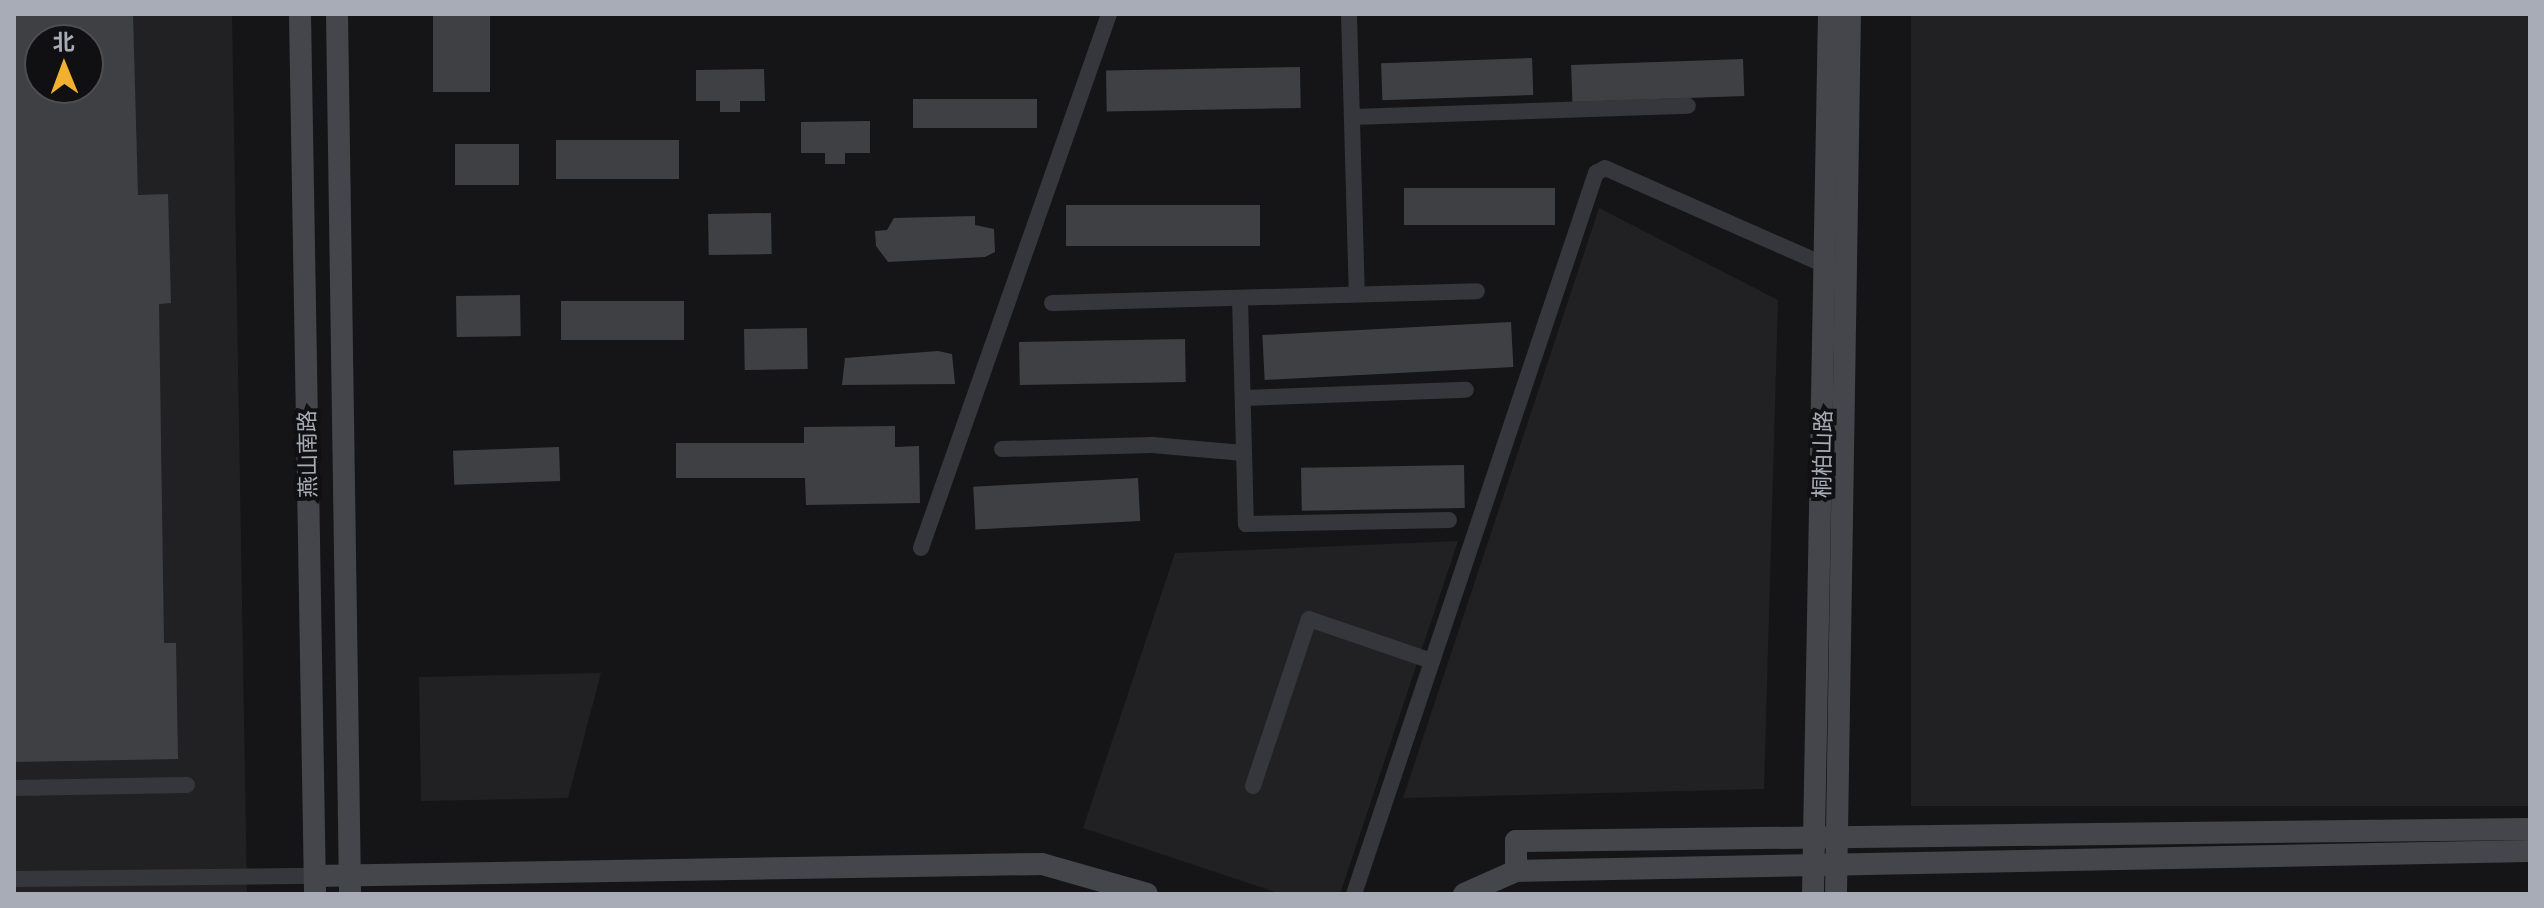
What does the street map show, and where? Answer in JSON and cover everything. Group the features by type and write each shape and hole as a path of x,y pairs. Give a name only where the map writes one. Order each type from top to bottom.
{"street":[{"name":"燕山南路","path":"300,14 315,885"},
{"name":"燕山南路","path":"337,14 350,885"},
{"path":"921,548 1109,14"},
{"path":"1349,14 1357,294"},
{"name":"桐柏山路","path":"1829,14 1825,837 1836,863 1836,894"},
{"name":"桐柏山路","path":"1813,894 1813,863 1825,837 1850,14"},
{"path":"1352,117 1688,106"},
{"path":"1354,894 1596,173 1605,168 1827,266"},
{"path":"1052,303 1477,291"},
{"path":"1240,298 1246,524 1449,520"},
{"path":"1243,398 1466,390"},
{"path":"1002,449 1152,445 1244,453"},
{"path":"1253,786 1309,619 1432,661"},
{"path":"14,788 187,785"},
{"path":"1516,871 1516,841 2530,829"},
{"path":"1464,894 1516,871 2530,851"},
{"path":"14,879 350,885 1042,864 1147,894"}],"shaded area":[{"path":"14,14 232,14 247,894 14,894"},
{"path":"1911,14 2530,14 2530,806 1911,806"},
{"path":"1599,208 1778,300 1764,789 1403,798"},
{"path":"1458,541 1340,894 1281,894 1083,828 1175,553"},
{"path":"601,673 568,798 421,801 419,677"}],"building":[{"path":"14,14 133,14 138,195 168,194 171,303 159,304 164,643 176,643 178,759 14,762"},
{"path":"433,14 490,14 490,92 433,92"},
{"path":"1532,58 1533,95 1382,100 1381,63"},
{"path":"1743,59 1744,96 1572,102 1571,65"},
{"path":"1300,67 1301,108 1107,111 1106,70"},
{"path":"764,69 765,101 740,101 740,112 720,112 720,101 696,101 696,70"},
{"path":"913,99 1037,99 1037,128 913,128"},
{"path":"870,121 870,153 845,153 845,164 825,164 825,153 801,153 801,122"},
{"path":"556,140 679,140 679,179 556,179"},
{"path":"455,144 519,144 519,185 455,185"},
{"path":"1404,188 1555,188 1555,225 1404,225"},
{"path":"1066,205 1260,205 1260,246 1066,246"},
{"path":"771,213 772,254 709,255 708,214"},
{"path":"975,216 975,225 994,229 995,252 985,257 888,262 876,246 875,231 887,230 894,218"},
{"path":"520,295 521,336 457,337 456,296"},
{"path":"561,301 684,301 684,340 561,340"},
{"path":"1511,322 1513,367 1265,380 1262,335"},
{"path":"807,328 808,369 745,370 744,329"},
{"path":"1185,339 1186,382 1020,385 1019,342"},
{"path":"938,351 952,354 955,384 842,385 845,358"},
{"path":"895,426 895,447 919,446 920,503 806,505 805,478 676,478 676,443 804,443 804,427"},
{"path":"559,447 560,481 454,485 453,451"},
{"path":"1464,465 1465,508 1302,511 1301,468"},
{"path":"1138,478 1140,521 975,530 973,487"}]}
